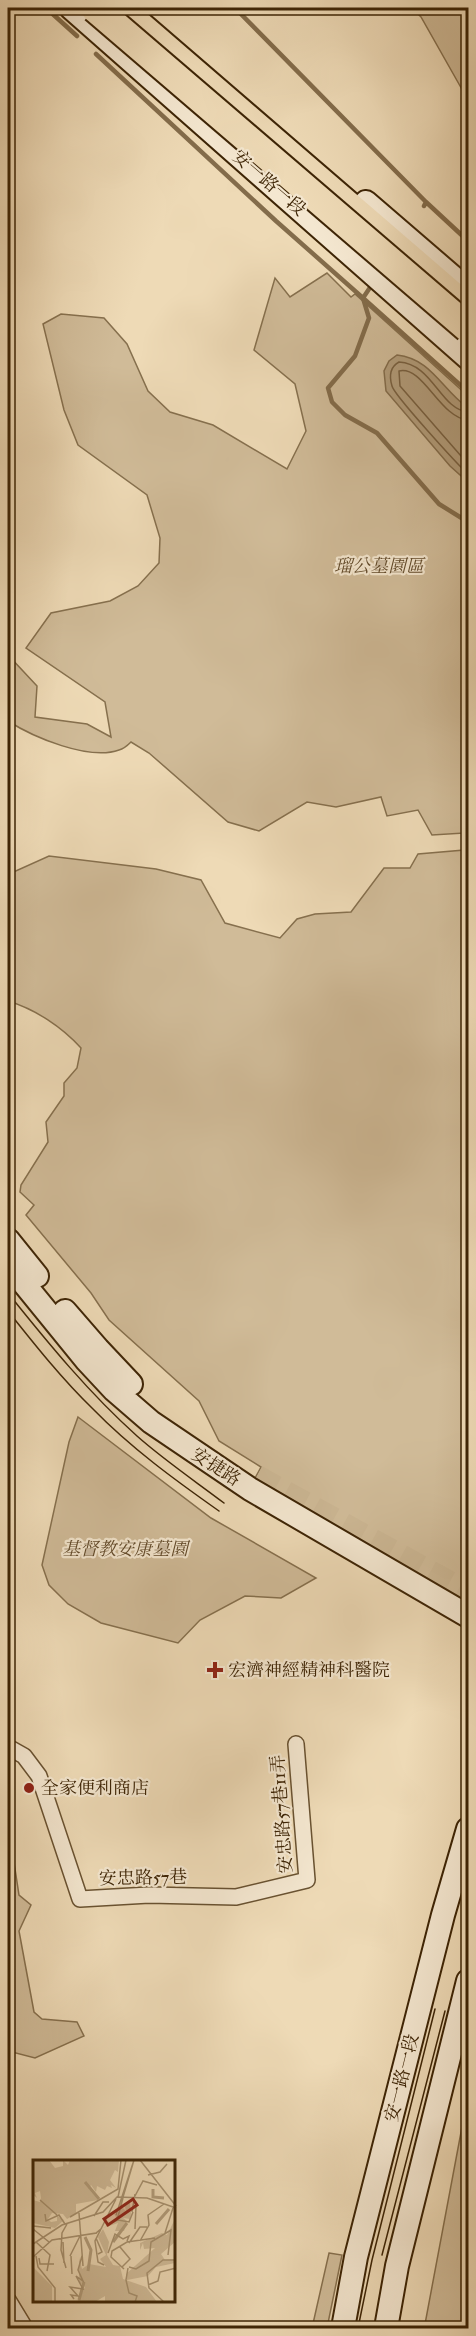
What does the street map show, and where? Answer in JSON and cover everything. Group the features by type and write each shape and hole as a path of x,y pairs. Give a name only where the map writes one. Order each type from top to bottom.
{"highway":[{"path":"119,8 468,309"},
{"path":"96,19 468,328"}],"street":[{"name":"安一路一段","path":"71,8 96,19 118,50 468,358"},
{"path":"96,19 119,8"},
{"path":"144,11 468,290"},
{"name":"安捷路","path":"8,1240 73,1321 125,1379 250,1489 468,1616"},
{"name":"安捷路","path":"8,1264 87,1361 114,1390 152,1422 209,1454 257,1476"},
{"name":"安忠路57巷11弄","path":"296,1744 307,1881"},
{"name":"安忠路57巷","path":"8,1748 24,1756 39,1776 80,1899 149,1895 236,1897 307,1881"},
{"name":"安一路一段","path":"343,2328 368,2211 440,1926 468,1829"},
{"path":"386,2328 397,2266 468,1981"},
{"path":"8,2300 25,2328"}],"green space":[{"path":"412,8 468,8 468,100 421,17"},
{"name":"瑠公墓園區","path":"327,273 351,297 355,294 468,396 468,1605 252,1484 261,1467 219,1441 199,1401 109,1320 91,1293 26,1215 34,1205 20,1192 21,1185 48,1142 46,1122 64,1096 64,1083 77,1068 81,1048 48,1020 8,1001 9,874 49,856 156,869 201,880 225,923 280,938 297,919 315,914 351,912 384,868 410,868 418,854 464,850 464,833 432,835 418,810 387,816 381,797 336,807 307,802 259,831 228,822 149,753 131,742 121,749 107,753 77,750 46,740 8,721 8,655 37,686 35,717 87,724 111,737 105,702 26,648 51,613 110,601 138,586 159,563 160,538 147,495 78,445 64,410 43,324 61,314 104,318 127,344 148,391 170,412 213,425 287,469 306,431 295,384 254,350 275,278 290,297"},
{"name":"基督教安康墓園","path":"78,1417 211,1518 316,1578 281,1598 245,1596 200,1620 178,1643 101,1623 68,1604 49,1585 42,1565 69,1442"},
{"path":"8,1845 12,1849 19,1895 31,1905 19,1931 34,2012 42,2019 77,2022 84,2036 35,2058 8,2051"},
{"path":"468,2095 468,2328 425,2328 425,2324"},
{"path":"329,2253 342,2255 327,2328 312,2328"}],"water":[{"path":"397,355 419,362 468,408 468,482 450,466 386,391 384,371 389,361"}],"waterway":[{"path":"46,8 77,36"},
{"path":"235,8 426,202 424,206"},
{"path":"96,54 276,221 363,298 369,318 355,356 328,388 332,402 345,415 377,433 439,504 468,522"},
{"path":"426,202 468,241"},
{"path":"373,283 363,298 468,392"}],"tunnel":[{"path":"257,1476 468,1592"}],"tram line":[{"path":"8,1293 70,1367 119,1420 158,1454 224,1503"},
{"path":"8,1311 60,1374 108,1423 154,1463 219,1511"},
{"path":"358,2328 372,2260 435,2009"},
{"path":"382,2255 445,2011"}],"place":[{"name":"宏濟神經精神科醫院","path":"215,1670"},
{"name":"全家便利商店","path":"29,1788"}]}
